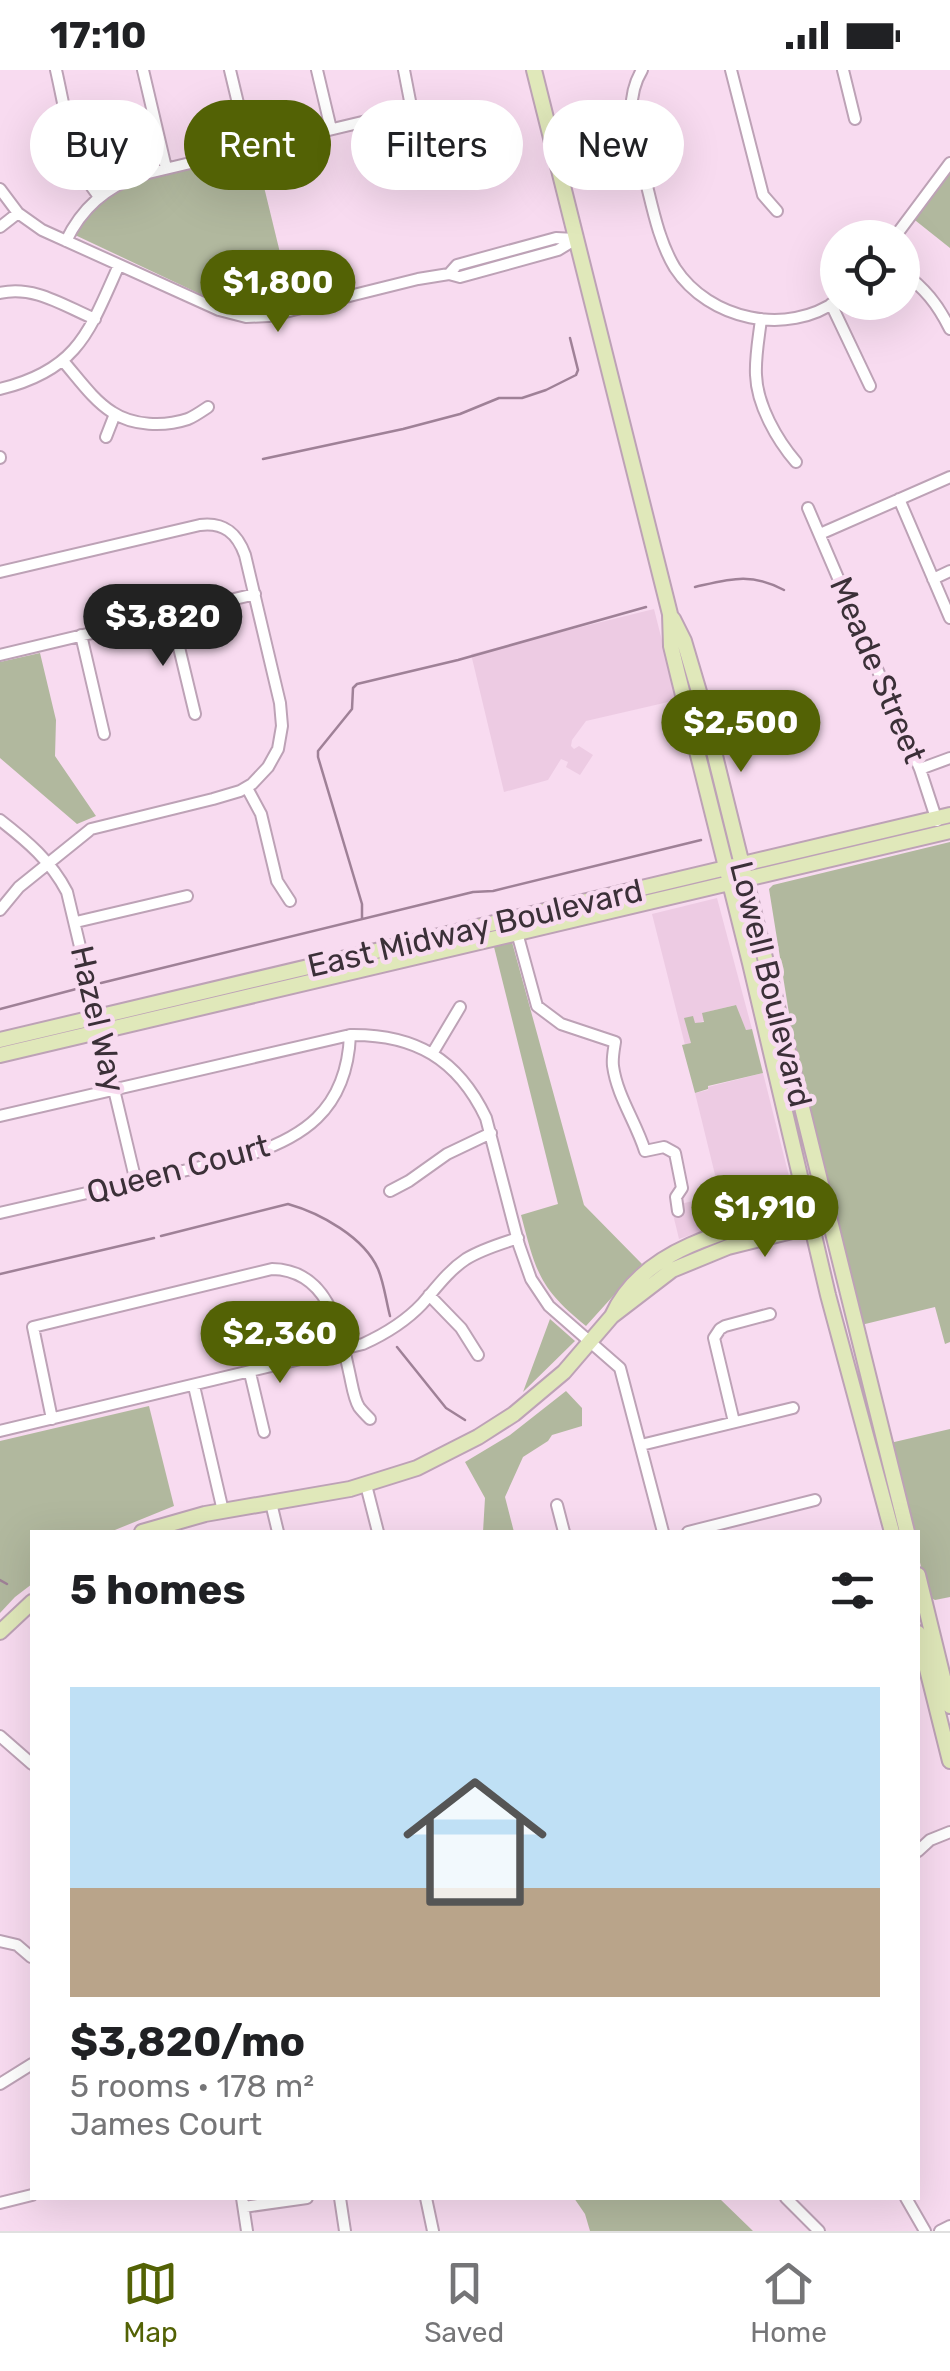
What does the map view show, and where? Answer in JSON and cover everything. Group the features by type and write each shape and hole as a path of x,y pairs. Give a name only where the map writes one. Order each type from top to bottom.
{"main road":[{"name":"Lowell Boulevard","path":"534,70 670,614 671,646 682,696 819,1173 907,1530"},
{"name":"Lowell Boulevard","path":"670,614 684,642 714,752 735,874 788,1124 828,1295 891,1530"},
{"path":"682,696 695,714 703,749 714,752"},
{"name":"East Midway Boulevard","path":"0,1055 100,1024 735,874 943,817"},
{"name":"East Midway Boulevard","path":"735,874 945,833"},
{"name":"East Midway Boulevard","path":"0,1040 100,1024"},
{"path":"788,1124 799,1130 819,1173"},
{"path":"174,1527 223,1511 366,1485 417,1468 478,1438 510,1416 547,1387 612,1316 654,1283 687,1263 829,1214"},
{"path":"922,1608 950,1706"},
{"path":"0,1632 30,1609"},
{"path":"920,1641 950,1761"}],"street":[{"path":"56,70 78,161 99,197"},
{"path":"143,70 166,168"},
{"path":"230,70 237,100"},
{"path":"317,70 324,100"},
{"path":"331,129 406,110 410,96 404,70"},
{"path":"731,70 763,196 777,211"},
{"path":"842,70 856,119"},
{"path":"638,72 632,120 664,247 677,270 702,296 736,314 761,319 798,317 820,308"},
{"path":"907,220 950,163"},
{"path":"66,241 84,212 125,180 184,164"},
{"path":"0,189 18,212 42,230 219,310 246,316 274,315 449,274 457,265 556,238 576,239"},
{"path":"0,227 18,212"},
{"path":"0,390 38,378 63,361 84,338 119,265"},
{"path":"920,286 939,308 950,330"},
{"path":"0,293 32,292 94,320"},
{"path":"761,319 757,387 778,437 796,462"},
{"path":"842,320 870,386"},
{"path":"63,361 100,403 134,422 158,424 189,419 208,407"},
{"path":"106,437 115,414"},
{"path":"820,534 950,477"},
{"path":"899,500 950,618"},
{"name":"Meade Street","path":"808,508 943,817 945,833"},
{"path":"0,572 208,524 226,528 245,555 282,713 278,750 247,788 90,829 18,887 0,910"},
{"path":"933,579 950,572"},
{"path":"0,655 254,594"},
{"path":"171,614 194,714"},
{"path":"81,636 104,734"},
{"path":"920,770 950,758"},
{"path":"247,788 261,814 277,881 290,901"},
{"path":"0,820 48,862"},
{"name":"Hazel Way","path":"48,862 67,892 76,922 136,1182"},
{"path":"76,922 187,896"},
{"path":"516,926 537,1006 560,1024 615,1042 613,1064 622,1097 645,1151 664,1147 675,1153 682,1188 676,1197 678,1211"},
{"path":"432,1054 460,1007"},
{"path":"0,1116 350,1035 391,1038 432,1054 472,1090 486,1118 531,1280 544,1300 620,1368 662,1530"},
{"name":"Queen Court","path":"0,1213 260,1152 299,1132 326,1110 346,1072 350,1035"},
{"path":"390,1191 446,1154 491,1133"},
{"path":"0,1431 364,1344 410,1316 465,1260 518,1238"},
{"path":"52,1419 33,1327 272,1269 291,1270 308,1279 326,1300 336,1322 358,1406 370,1418"},
{"path":"429,1295 455,1322 478,1355"},
{"path":"734,1422 714,1338 720,1328 770,1314"},
{"path":"250,1372 264,1432"},
{"path":"194,1386 223,1511"},
{"path":"641,1446 793,1408"},
{"path":"366,1485 377,1530"},
{"path":"696,1530 815,1500"},
{"path":"271,1503 278,1530"},
{"path":"558,1506 564,1530"},
{"path":"0,1736 30,1762"},
{"path":"920,1848 950,1832"},
{"path":"0,1941 17,1945 30,1956"},
{"path":"0,2084 30,2065"},
{"path":"0,2203 30,2195"},
{"path":"247,2231 243,2202 275,2200"},
{"path":"340,2200 345,2231"},
{"path":"426,2200 433,2231"},
{"path":"788,2200 819,2231"},
{"path":"907,2200 924,2231"},
{"path":"940,2231 950,2226"}],"shaded area":[{"path":"654,609 677,700 586,721 571,746 579,746 593,755 580,775 561,759 548,780 504,792 471,654"},
{"path":"717,898 752,1029 746,1030 735,1005 703,1013 704,1021 695,1024 691,1043 685,1045 652,914"},
{"path":"763,1073 795,1200 792,1208 679,1239 671,1206 720,1195 695,1093"}],"green space":[{"path":"950,163 950,248 920,224 920,220 911,217"},
{"path":"184,171 184,190 265,190 292,302 255,308 217,302 75,235 88,212 116,190 164,190 164,176"},
{"path":"40,653 56,720 55,756 96,816 77,824 0,758 0,662"},
{"path":"950,842 950,1342 945,1344 935,1307 861,1325 791,1026 769,889"},
{"path":"512,942 584,1205 642,1264 586,1326 558,1301 542,1278 521,1215 558,1204 494,947"},
{"path":"736,1005 746,1030 752,1029 763,1073 708,1086 695,1093 682,1045 691,1043 684,1018 693,1016 695,1023 704,1022 702,1013"},
{"path":"550,1319 575,1341 523,1392"},
{"path":"566,1391 582,1408 582,1426 552,1435 523,1457 505,1497 513,1530 483,1530 485,1498 465,1462 510,1435"},
{"path":"149,1406 174,1506 115,1530 30,1530 30,1586 0,1613 0,1441"},
{"path":"950,1429 950,1597 935,1600 928,1596 920,1562 920,1530 912,1530 890,1443"},
{"path":"575,2200 721,2200 753,2231 590,2231"}],"waterway":[{"path":"263,459 403,429 460,414 499,398 522,398 546,390 576,375 570,338"},
{"path":"695,587 750,579 784,590"},
{"path":"362,919 362,904 318,757 318,751 352,709 353,688 646,607"},
{"path":"101,983 701,840"},
{"path":"0,1009 80,988"},
{"path":"161,1236 288,1204 300,1208 340,1228 363,1247 378,1269 390,1316"},
{"path":"0,1274 154,1238"},
{"path":"397,1347 446,1408 465,1420"},
{"path":"0,1580 7,1584"}]}
